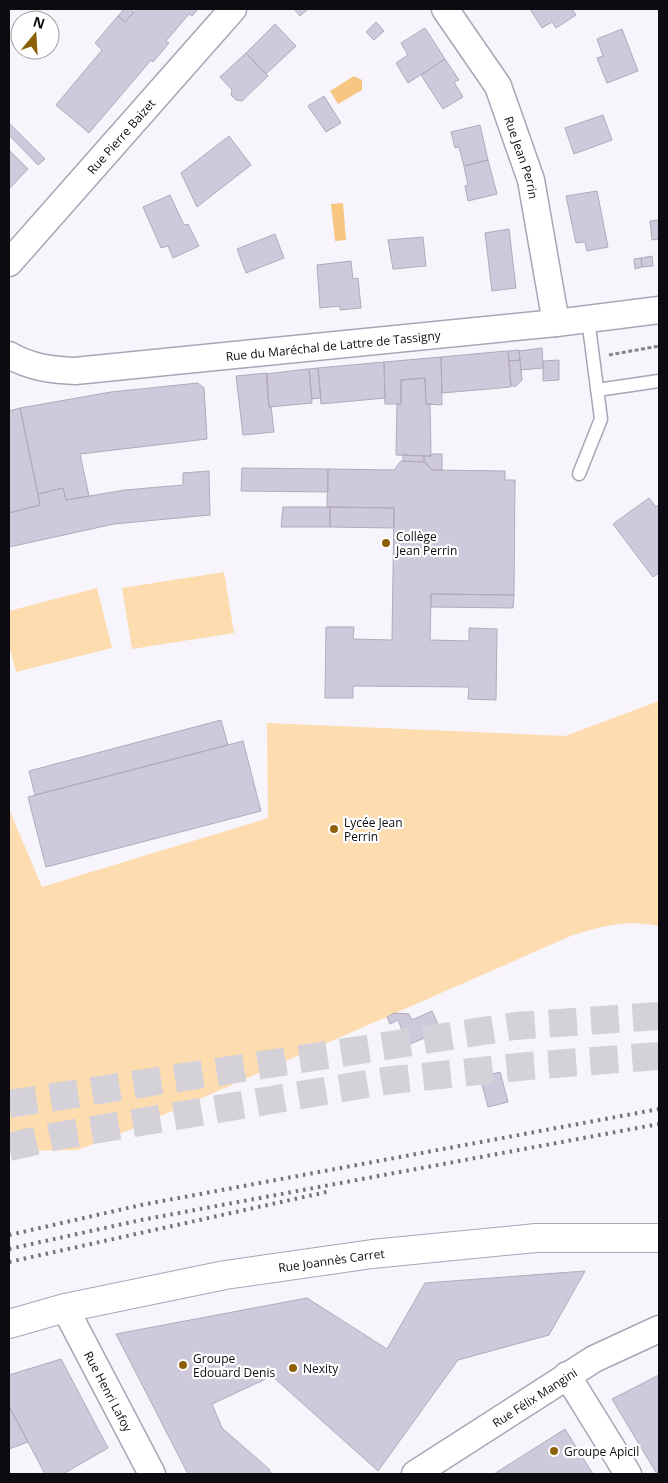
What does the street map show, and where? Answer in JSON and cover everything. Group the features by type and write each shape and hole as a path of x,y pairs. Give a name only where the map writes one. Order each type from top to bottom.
{"street":[{"name":"Rue Pierre Baizet","path":"9,263 233,9"},
{"name":"Rue Jean Perrin","path":"444,9 498,86 531,180 556,323"},
{"name":"Rue du Maréchal de Lattre de Tassigny","path":"9,355 24,364 46,369 75,371 556,323 659,310"},
{"name":"Rue Joannès Carret","path":"9,1324 65,1308 225,1275 372,1254 536,1238 659,1238"},
{"name":"Rue Henri Lafoy","path":"65,1308 152,1474"},
{"name":"Rue Félix Mangini","path":"415,1474 594,1358 659,1329"},
{"path":"568,1374 628,1474"}],"lane":[{"path":"578,474 601,419 588,319"},
{"path":"597,390 659,381"}],"path":[{"path":"592,358 659,346"}],"shaded area":[{"path":"354,76 362,80 362,90 338,104 330,91"},
{"path":"343,203 346,240 335,241 331,204"},
{"path":"224,572 234,633 132,649 122,588"},
{"path":"97,588 112,648 16,672 9,645 9,611"},
{"name":"Lycée Jean Perrin","path":"659,701 659,926 636,923 615,924 573,935 113,1137 77,1150 9,1151 9,809 42,887 268,818 267,723 565,736"}],"building":[{"path":"124,9 130,9 134,12 125,22 118,16"},
{"path":"137,9 198,9 192,16 189,14 166,41 169,43 153,62 151,60 89,133 56,105 102,50 95,43 118,16 125,22"},
{"path":"294,9 308,9 300,16"},
{"path":"530,9 572,9 576,15 556,28 552,22 542,28"},
{"path":"376,22 384,31 374,40 366,32"},
{"path":"275,24 296,46 266,74 246,53"},
{"path":"425,28 445,59 408,83 396,63 408,55 401,43"},
{"path":"622,29 638,71 607,83 597,58 603,56 597,39"},
{"path":"246,53 268,76 242,101 236,100 231,95 232,90 220,77"},
{"path":"445,59 459,80 454,82 463,97 443,109 421,75"},
{"path":"324,96 341,123 326,132 308,106"},
{"path":"603,115 612,140 574,154 565,128"},
{"path":"9,123 45,159 38,165 9,135"},
{"path":"480,125 488,160 464,166 459,147 455,148 451,132"},
{"path":"229,136 251,165 197,207 181,173"},
{"path":"9,150 28,169 9,189"},
{"path":"488,160 497,194 468,201 465,186 468,185 464,166"},
{"path":"597,191 608,247 587,251 585,242 576,243 566,196"},
{"path":"170,195 184,225 188,224 199,246 173,258 168,246 161,248 143,207"},
{"path":"659,220 659,239 652,240 650,221"},
{"path":"509,229 516,288 492,291 485,233"},
{"path":"275,234 284,258 246,273 237,249"},
{"path":"423,237 426,266 393,269 388,240"},
{"path":"652,256 653,266 642,267 641,258"},
{"path":"641,258 642,267 635,269 634,259"},
{"path":"351,261 353,279 358,278 361,308 340,310 340,306 320,308 317,265"},
{"path":"542,348 543,368 521,370 519,351"},
{"path":"519,350 520,360 509,361 508,351"},
{"path":"508,351 511,387 442,393 441,357"},
{"path":"441,357 442,405 426,404 425,378 401,380 401,404 385,404 384,362"},
{"path":"520,360 522,380 515,387 511,385 509,361"},
{"path":"559,360 559,380 543,381 543,361"},
{"path":"384,362 385,398 321,404 318,368"},
{"path":"318,368 321,398 312,399 309,369"},
{"path":"309,369 312,403 269,407 266,374"},
{"path":"267,373 269,407 271,406 274,432 243,435 236,376"},
{"path":"425,378 426,404 430,404 431,456 396,455 397,404 401,404 401,380"},
{"path":"198,383 204,388 207,439 80,454 89,496 66,500 63,488 38,494 20,408 111,392"},
{"path":"20,408 40,505 9,513 9,411"},
{"path":"432,454 442,454 442,470 432,470 424,462 424,456 431,456"},
{"path":"403,455 424,456 424,462 403,461"},
{"path":"401,461 425,462 432,470 505,471 505,480 515,480 514,595 431,594 430,640 469,641 469,628 497,629 496,700 468,699 469,687 353,686 353,698 325,698 326,627 354,627 353,639 392,640 394,508 327,507 328,469 394,470"},
{"path":"242,468 328,469 328,492 241,491"},
{"path":"209,471 210,515 114,524 9,547 9,513 40,505 38,494 63,488 66,500 125,490 183,485 183,473"},
{"path":"649,498 656,507 659,504 659,573 653,577 613,524"},
{"path":"283,507 330,507 330,527 281,527"},
{"path":"330,507 394,508 394,528 330,527"},
{"path":"431,594 514,595 513,608 431,607"},
{"path":"221,720 228,745 35,795 29,771"},
{"path":"243,741 261,811 46,867 28,797"},
{"path":"432,1011 441,1031 408,1045 398,1020 390,1024 387,1017 394,1013 409,1014 412,1020"},
{"path":"500,1072 508,1102 488,1107 480,1077"},
{"name":"Nexity","path":"585,1271 549,1335 458,1360 378,1471 272,1376 212,1404 222,1428 269,1469 271,1474 188,1474 116,1334 307,1298 387,1349 425,1283"},
{"path":"61,1359 108,1448 63,1474 45,1474 9,1406 9,1375"},
{"path":"659,1375 659,1474 657,1474 612,1399"},
{"path":"9,1406 28,1442 9,1449"},
{"name":"Groupe Apicil","path":"565,1429 593,1474 494,1474"}],"tunnel":[{"path":"9,1104 515,1026 659,1016"},
{"path":"9,1147 57,1136 384,1081 528,1066 659,1056"}],"railway":[{"path":"9,1235 141,1205 659,1109"},
{"path":"9,1249 141,1220 659,1124"},
{"path":"9,1262 331,1191"}],"place":[{"name":"Collège Jean Perrin","path":"386,543"},
{"name":"Lycée Jean Perrin","path":"334,829"},
{"name":"Groupe Edouard Denis","path":"183,1365"},
{"name":"Nexity","path":"293,1368"},
{"name":"Groupe Apicil","path":"554,1451"}]}
